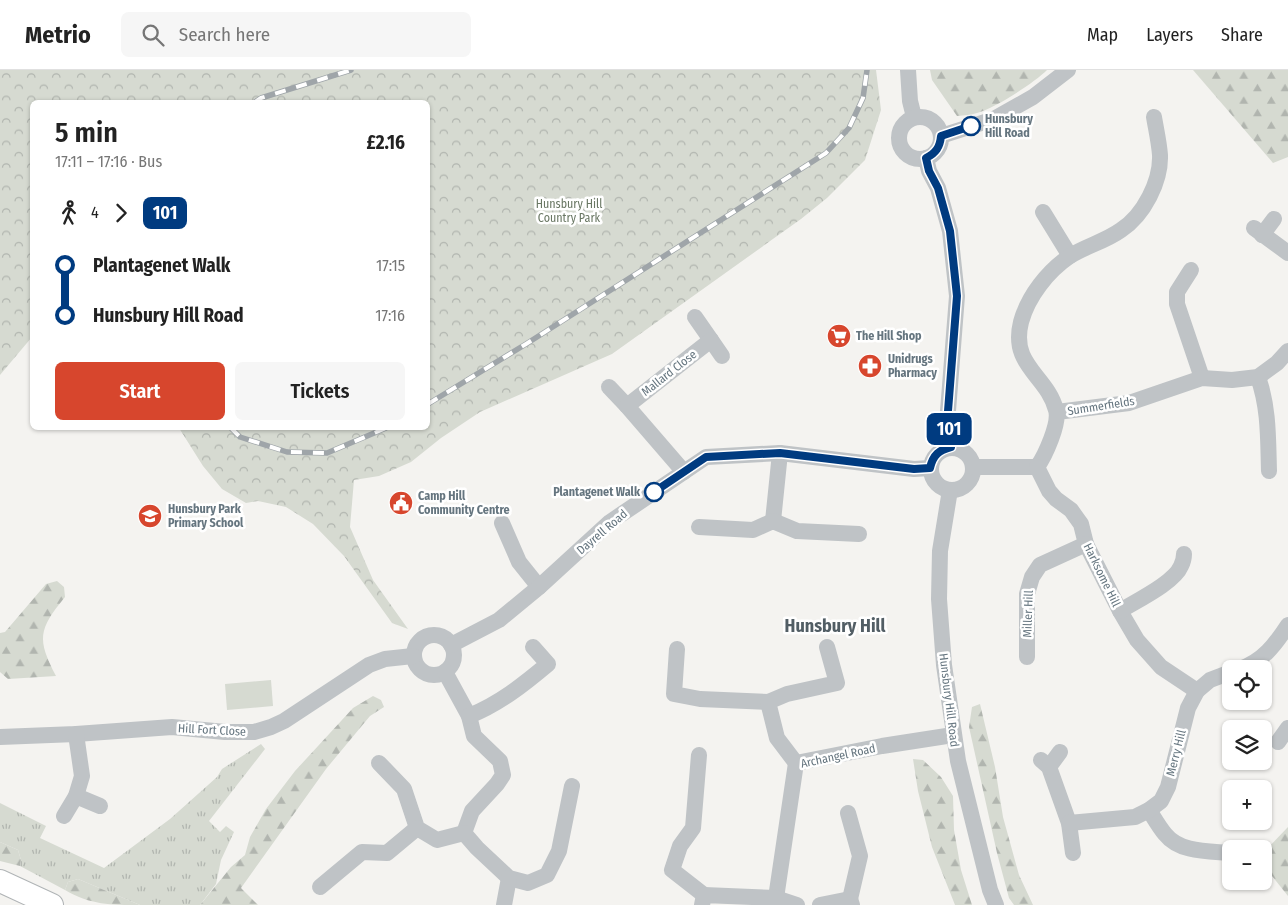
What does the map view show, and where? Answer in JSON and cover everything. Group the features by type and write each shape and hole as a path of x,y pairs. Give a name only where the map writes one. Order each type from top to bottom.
{"highway":[{"path":"0,881 52,905"}],"street":[{"path":"908,70 910,101 914,118"},
{"path":"941,136 994,119 1033,97 1068,70"},
{"path":"973,467 1037,467 1050,443 1057,412 1051,396 1027,366 1018,345 1021,322 1030,299 1050,273 1070,256 1122,230 1143,208 1155,186 1160,156 1154,117"},
{"path":"914,118 928,118 935,123 941,136 937,150 926,158 913,158 902,150 899,144 900,131 903,125 914,118"},
{"path":"926,158 929,171 938,188 950,231 957,296 948,411 951,447"},
{"path":"1042,212 1070,256"},
{"path":"1274,219 1258,232 1288,253"},
{"path":"1191,270 1177,292 1177,304 1202,378"},
{"path":"695,317 722,356"},
{"name":"Mallard Close","path":"626,406 711,340"},
{"path":"1269,471 1267,416 1264,395 1258,377 1277,363 1288,351"},
{"name":"Summerfields","path":"1057,412 1129,403 1202,378 1232,380 1258,377"},
{"path":"609,386 684,472"},
{"path":"951,447 965,452 970,457 973,467 969,481 964,487 950,490 937,484 931,475 930,468 936,454 951,447"},
{"path":"773,521 780,453"},
{"name":"Dayrell Road","path":"451,645 499,620 539,587 610,522 706,457 780,453 914,469 930,468"},
{"name":"Harksome Hill","path":"1037,467 1049,491 1077,517 1081,524 1086,544 1137,640 1162,667 1197,691"},
{"name":"Hunsbury Hill Road","path":"950,490 940,551 939,599 944,665 958,761 990,890 996,905"},
{"path":"699,527 753,530 773,521 797,531 859,534"},
{"path":"502,523 519,562 539,587"},
{"name":"Miller Hill","path":"1027,657 1027,594 1032,577 1040,565 1086,544"},
{"path":"1120,611 1157,589 1187,566"},
{"path":"1258,660 1283,648 1288,625"},
{"path":"428,636 441,636 451,645 454,651 453,663 445,672 432,676 425,674 415,665 413,656 417,644 428,636"},
{"path":"469,716 489,708 513,693 548,664 533,647"},
{"path":"677,649 674,694 700,699 768,702 787,694 837,683 827,647"},
{"name":"Hill Fort Close","path":"0,737 172,727 225,732 254,732 284,721 361,670 384,659 413,656"},
{"path":"445,672 469,716 474,736 500,761 503,775 472,811 464,833"},
{"path":"1197,691 1210,680 1222,675"},
{"name":"Merry Hill","path":"1069,823 1135,818 1150,810 1161,801 1168,787 1186,716 1197,691"},
{"path":"768,702 777,738 796,763"},
{"path":"1278,742 1288,728"},
{"path":"64,816 76,796 82,776 76,734"},
{"name":"Archangel Road","path":"776,898 796,763 882,746 953,735"},
{"path":"1060,752 1045,764 1069,823 1072,853"},
{"path":"699,755 693,828 680,846 672,870 703,900 776,898 797,905"},
{"path":"380,763 404,790 417,828 438,840 464,833"},
{"path":"464,833 477,848 510,878 528,883 547,875 559,851 572,786"},
{"path":"76,796 100,806"},
{"path":"1150,810 1166,835 1176,843 1188,848 1222,852"},
{"path":"820,905 851,902 860,856 848,813"},
{"path":"320,887 362,852 387,853 417,828"},
{"path":"504,905 510,878"}],"green space":[{"name":"Hunsbury Hill Country Park","path":"0,70 876,70 881,110 865,160 827,198 801,219 612,354 480,412 441,438 411,462 379,476 354,480 350,527 373,580 408,629 392,623 344,556 313,524 286,507 258,501 246,503 222,489 203,466 180,430 430,430 430,100 30,100 30,339 0,375"},
{"path":"930,70 1047,70 1004,101 975,114 957,116 932,80"},
{"path":"1193,70 1288,70 1288,157 1273,163"},
{"path":"57,581 64,587 65,597 50,618 43,635 46,653 56,676 8,679 0,672 0,633 5,632 46,584"},
{"path":"271,680 273,706 227,710 225,684"},
{"path":"373,696 381,700 384,707 370,716 326,769 241,888 258,905 200,905 231,867 245,855 250,837 266,809 295,771 353,708"},
{"path":"980,704 995,767 1003,817 1019,875 1033,905 1014,905 1009,898 997,853 969,727 972,707"},
{"path":"261,744 265,749 209,821 220,832 226,826 234,832 221,860 216,884 200,905 140,905 78,879 68,882 65,890 20,866 21,860 18,850 0,842 0,803 46,826 40,838 104,868 170,819 217,777 222,769"},
{"path":"913,759 923,760 941,777 953,796 954,830 961,870 972,905 955,905 932,847 918,791"},
{"path":"1288,827 1288,896 1272,876 1272,844"},
{"path":"0,842 18,850 21,860 20,866 0,861"},
{"path":"78,879 140,905 101,903 83,899 65,890 68,882"}],"railway":[{"path":"258,100 351,70"},
{"path":"430,403 526,344 826,153 849,128 863,98 867,70"},
{"path":"233,430 240,437 287,452 327,453 381,430"}],"bus line":[{"name":"101","path":"654,492 706,457 780,453 914,469 930,468 936,454 951,447 948,411 957,296 950,231 938,188 929,171 926,158 937,150 941,136 971,126"}],"place":[{"name":"Hunsbury Hill Road","path":"971,126"},
{"name":"The Hill Shop","path":"839,336"},
{"name":"Unidrugs Pharmacy","path":"870,366"},
{"name":"Plantagenet Walk","path":"654,492"},
{"name":"Camp Hill Community Centre","path":"401,503"},
{"name":"Hunsbury Park Primary School","path":"150,516"}],"district":[{"name":"Hunsbury Hill","path":"835,626"}]}
